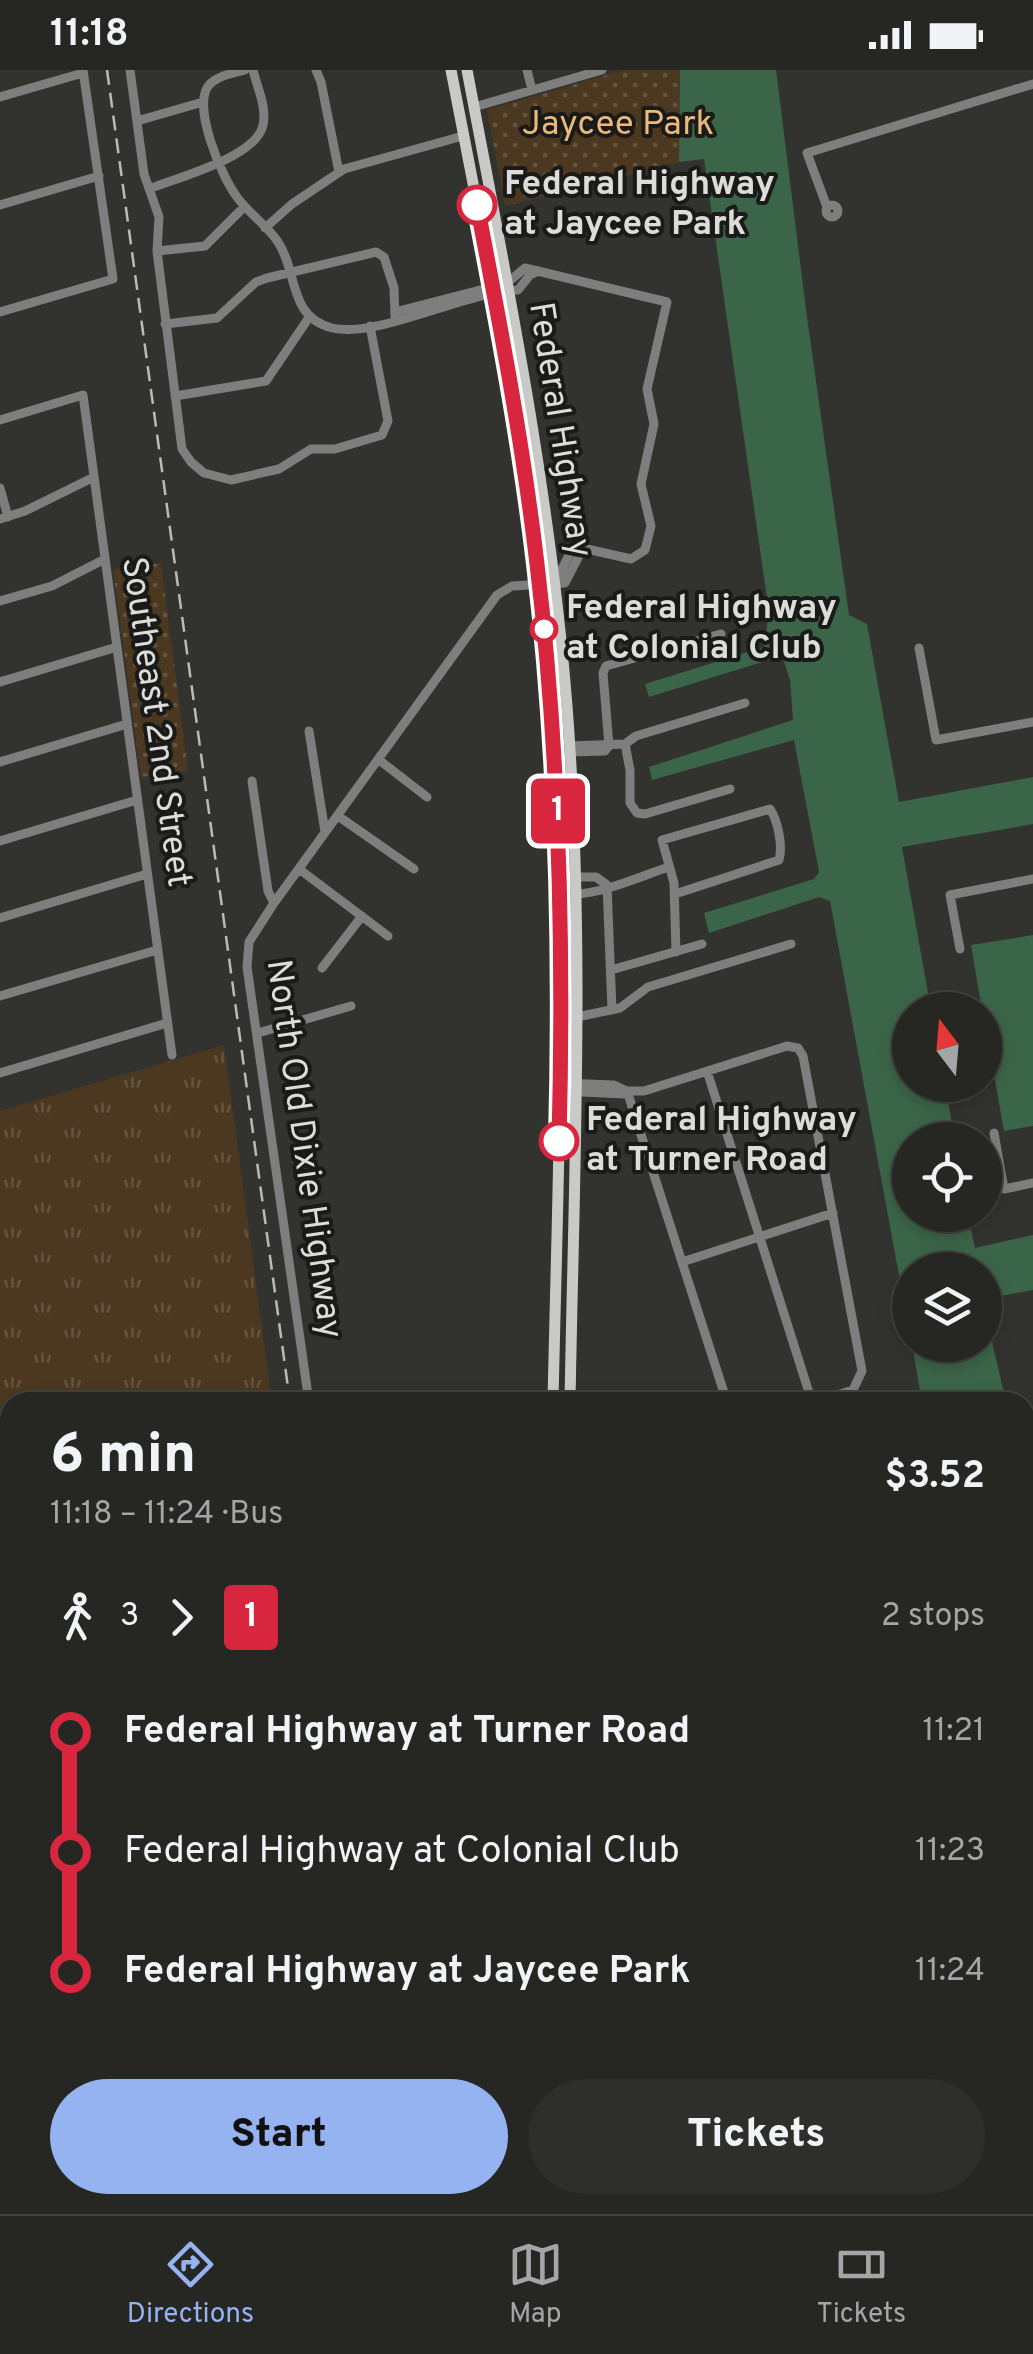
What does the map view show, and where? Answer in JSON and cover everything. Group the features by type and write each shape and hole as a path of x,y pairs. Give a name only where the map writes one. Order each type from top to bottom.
{"main road":[{"path":"453,70 466,121 479,133"},
{"name":"Federal Highway","path":"453,70 512,388 540,585 555,762 561,924 555,1392"},
{"name":"Federal Highway","path":"467,70 536,444 555,583 570,749 577,1017 570,1392"},
{"path":"463,136 477,148 486,191 492,200"},
{"path":"552,728 559,745 570,749"},
{"path":"555,762 572,787"},
{"path":"556,1274 566,1285 565,1372 570,1386"}],"street":[{"path":"130,70 149,189 158,216 157,252 182,449 195,466 220,479 237,479 278,469 311,449 334,449 382,434 388,421 370,326"},
{"path":"149,189 217,162 248,149 262,129 264,110 249,70 218,74 206,88 203,102 217,162 244,207 283,252 298,300 310,316 332,328 370,326 508,287 525,268 666,302 647,389 654,424 641,484 651,526 640,556 631,559 583,548 570,578 565,583 555,583"},
{"path":"316,70 340,172"},
{"path":"527,70 532,90"},
{"path":"474,107 602,70"},
{"path":"0,97 83,71 113,279 0,312"},
{"path":"827,207 807,153 1033,84"},
{"path":"137,121 203,102"},
{"path":"265,228 292,204 340,172 463,136"},
{"path":"0,205 99,176"},
{"path":"157,252 206,246 244,207"},
{"path":"165,324 216,318 256,282 371,253 380,254 390,272 395,316"},
{"path":"175,396 266,380 310,316"},
{"name":"Southeast 2nd Street","path":"0,420 84,395 172,1055"},
{"path":"0,488 4,518 94,477"},
{"path":"0,601 52,586 106,559"},
{"name":"North Old Dixie Highway","path":"308,1392 247,967 248,948 274,903 497,595 512,586 555,583"},
{"path":"570,749 594,754 605,752 609,746 603,673 606,666 721,634"},
{"path":"0,682 117,647"},
{"path":"919,648 936,740 1033,722"},
{"path":"609,746 626,744 636,736 746,704"},
{"path":"0,762 128,724"},
{"path":"309,731 325,834"},
{"path":"626,744 630,803 637,814 730,789"},
{"path":"379,760 426,796"},
{"path":"252,781 268,891 274,903"},
{"path":"0,841 136,800"},
{"path":"675,894 779,860 781,854 770,809 662,840 675,894 676,952"},
{"path":"338,816 414,869"},
{"path":"576,894 598,893 606,886 669,868"},
{"path":"299,870 388,936"},
{"path":"0,918 147,874"},
{"path":"576,877 604,880 606,886 612,1010"},
{"path":"960,949 950,894 1033,879"},
{"path":"322,968 362,916"},
{"path":"611,970 702,944"},
{"path":"577,1017 612,1010 648,988 790,944"},
{"path":"0,996 157,950"},
{"path":"258,1033 351,1006"},
{"path":"0,1073 167,1022"},
{"path":"560,1087 624,1094 644,1091 787,1046 798,1048 803,1056 862,1367 859,1382 848,1392"},
{"path":"707,1071 811,1392"},
{"path":"628,1091 723,1392"},
{"path":"1002,1178 1004,1189 1033,1183"},
{"path":"682,1262 833,1213"}],"green space":[{"name":"Jaycee Park","path":"623,70 680,70 679,162 505,206 487,110"},
{"path":"161,563 188,771 141,777 113,570"},
{"path":"224,1045 271,1392 0,1392 0,1111"}],"shaded area":[{"path":"680,70 776,70 849,615 867,624 899,802 1033,777 1033,824 902,847 928,992 892,992 892,1102 948,1102 952,1122 892,1122 892,1232 972,1232 975,1248 1033,1235 1033,1290 1002,1296 1002,1252 895,1252 830,901 819,897 709,933 704,913 814,879 819,872 794,740 652,780 649,767 793,720 790,680 782,656 649,697 645,684 764,647 769,612 704,159 679,162"},
{"path":"1033,935 1033,1126 1004,1131 999,1102 1002,1102 1002,992 979,992 971,945"},
{"path":"915,1362 997,1362 1004,1392 920,1392"}],"railway":[{"path":"107,70 289,1392"}],"bus line":[{"name":"1","path":"477,205 520,442 546,654 560,885 559,1141"}],"place":[{"name":"Federal Highway at Jaycee Park","path":"477,205"},
{"name":"Federal Highway at Colonial Club","path":"544,629"},
{"name":"Federal Highway at Turner Road","path":"559,1141"}]}
